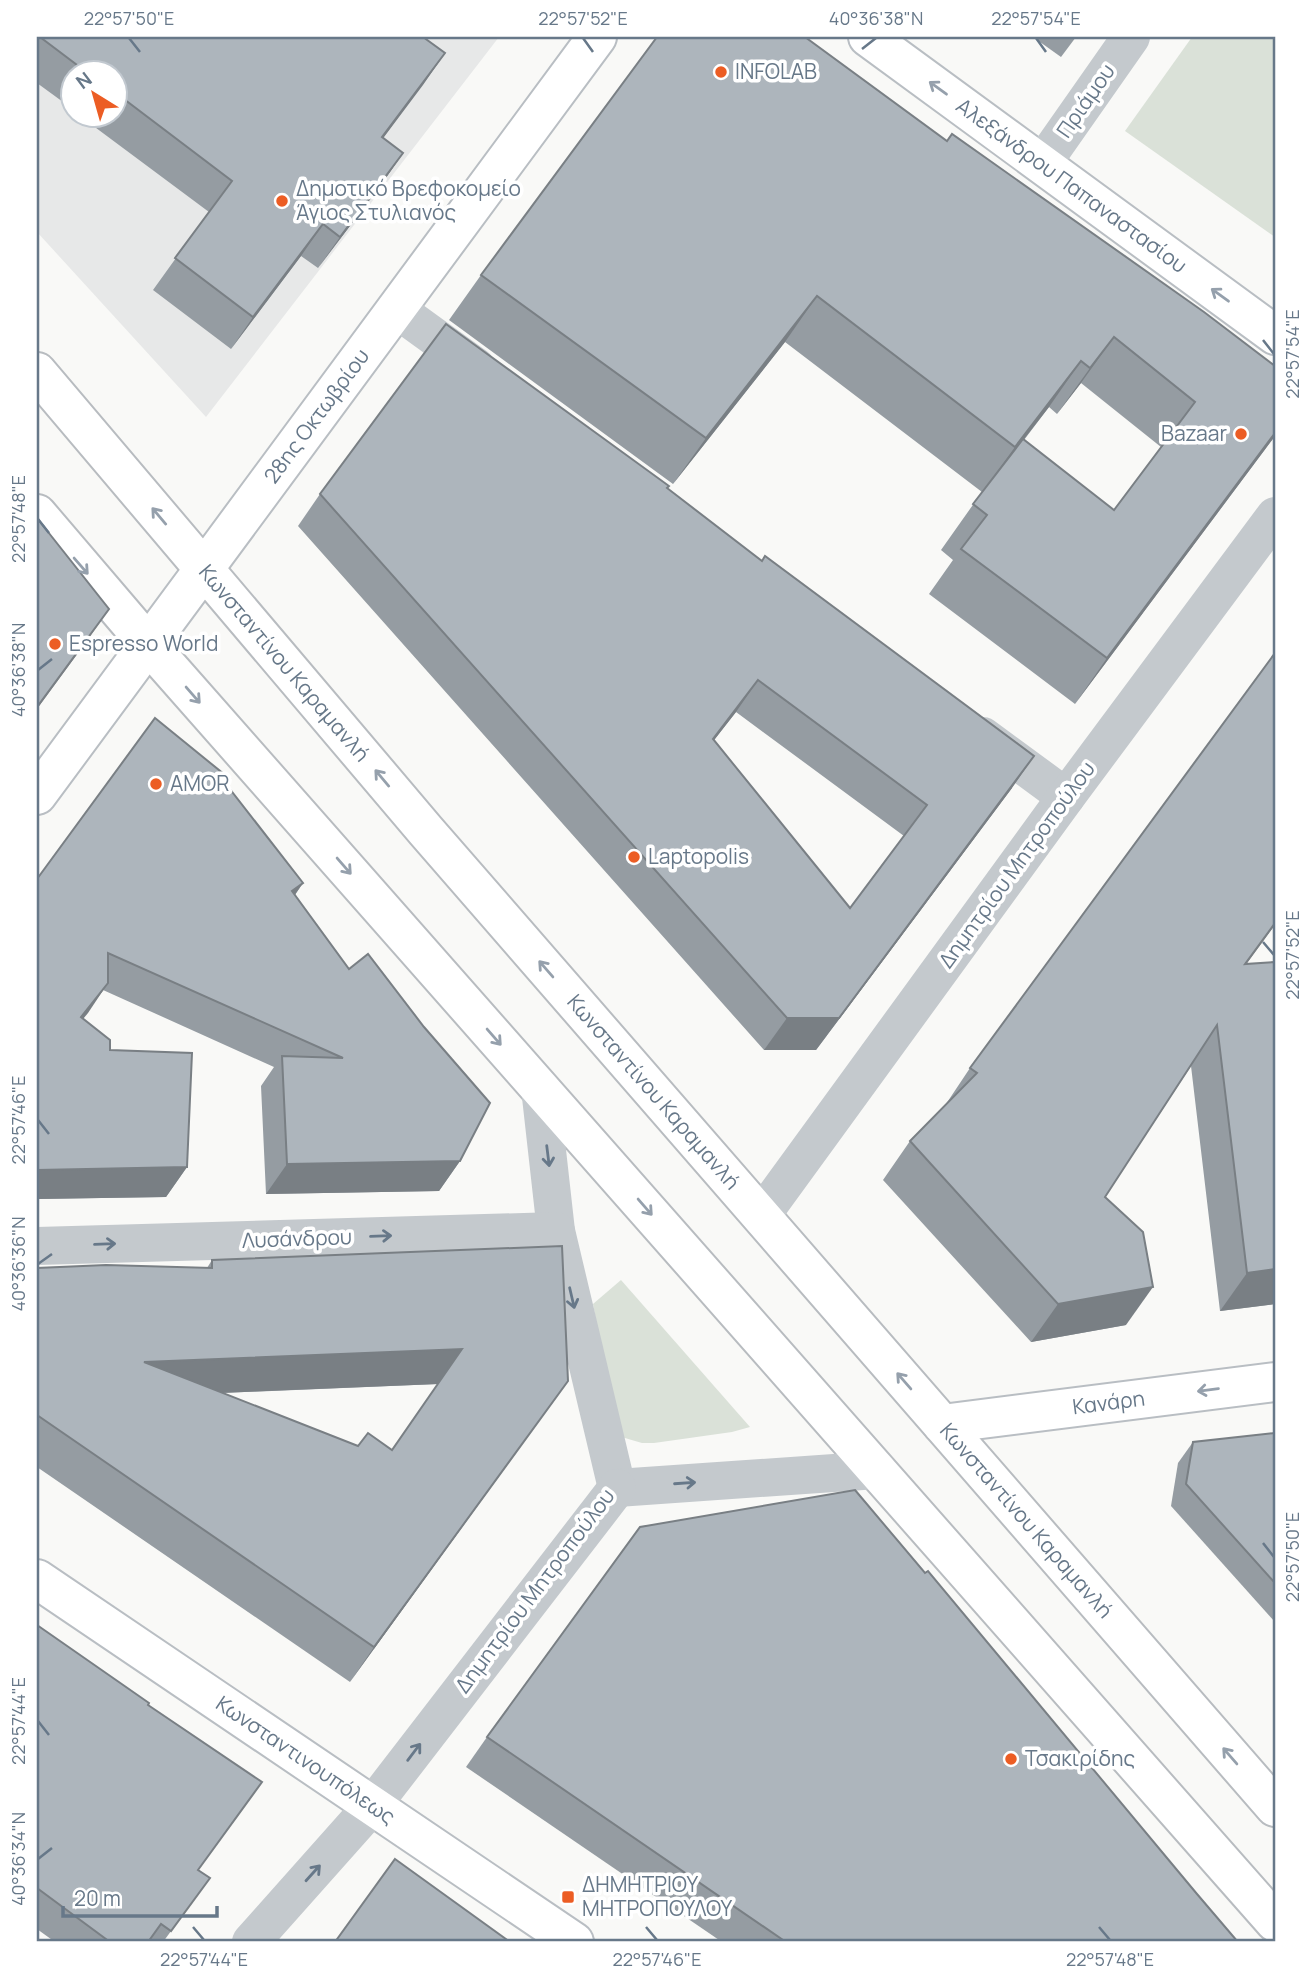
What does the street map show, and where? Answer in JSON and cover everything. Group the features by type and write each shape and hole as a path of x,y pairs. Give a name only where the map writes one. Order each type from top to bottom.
{"main road":[{"name":"28ης Οκτωβρίου","path":"37,796 597,37"},
{"name":"Αλεξάνδρου Παπαναστασίου","path":"868,37 1275,335"},
{"name":"Κωνσταντίνου Καραμανλή","path":"37,372 435,841 1275,1807"},
{"path":"37,514 148,644 1275,1922"},
{"name":"Κανάρη","path":"942,1424 1275,1382"},
{"name":"Κωνσταντινουπόλεως","path":"37,1579 574,1942"}],"street":[{"name":"Πριάμου","path":"1042,164 1131,37"},
{"path":"396,309 508,390"},
{"name":"Δημητρίου Μητροπούλου","path":"761,1216 1066,797 1275,516"},
{"path":"955,715 1066,797"},
{"name":"Δημητρίου Μητροπούλου","path":"251,1942 372,1806 617,1488 556,1231 540,1088"},
{"name":"Λυσάνδρου","path":"37,1246 556,1231"},
{"path":"617,1488 877,1470"}],"shaded area":[{"path":"37,37 499,37 206,417 37,232"},
{"path":"1192,37 1275,37 1275,237 1125,131"},
{"path":"621,1280 750,1427 654,1443 642,1443 618,1436 593,1304"}],"building":[{"name":"Δημοτικό Βρεφοκομείο Άγιος Στυλιανός","path":"40,37 423,37 445,53 382,137 403,153 340,237 323,224 253,317 175,258 232,181 130,104 130,60 70,60"},
{"path":"657,37 805,37 947,141 952,134 1204,312 1275,366 1275,433 1107,658 961,549 987,515 973,504 1023,439 1114,510 1195,402 1114,337 1090,368 1081,361 1015,447 817,296 706,438 481,275"},
{"path":"446,324 669,486 667,488 762,561 765,556 1034,756 839,1018 787,1018 320,494","holes":["758,680 927,805 850,908 713,739"]},
{"path":"37,518 109,609 37,707"},
{"path":"1275,653 1275,923 1245,964 1275,962 1275,1269 1247,1273 1217,1025 1105,1197 1143,1232 1153,1287 1058,1304 910,1141 977,1073 970,1068"},
{"path":"155,718 230,779 226,784 303,883 292,891 349,969 368,954 424,1027 490,1103 460,1161 287,1164 282,1056 343,1058 108,953 108,983 81,1017 110,1040 110,1050 192,1053 187,1167 37,1170 37,879"},
{"path":"562,1246 568,1381 374,1647 37,1415 37,1268 106,1265 212,1268 212,1260","holes":["462,1349 392,1450 368,1433 358,1446 144,1362"]},
{"path":"1275,1433 1275,1583 1186,1484 1193,1442"},
{"path":"855,1490 925,1573 928,1571 1238,1942 786,1942 487,1737 640,1527"},
{"path":"37,1625 262,1782 198,1870 210,1878 171,1931 161,1924 148,1942 110,1942 37,1888"},
{"path":"395,1859 510,1942 335,1942"}],"place":[{"name":"INFOLAB","path":"721,72"},
{"name":"Δημοτικό Βρεφοκομείο Άγιος Στυλιανός","path":"282,201"},
{"name":"Bazaar","path":"1241,434"},
{"name":"Espresso World","path":"55,644"},
{"name":"AMOR","path":"156,784"},
{"name":"Laptopolis","path":"634,857"},
{"name":"Τσακιρίδης","path":"1011,1759"},
{"name":"ΔΗΜΗΤΡΙΟΥ ΜΗΤΡΟΠΟΥΛΟΥ","path":"568,1897"}]}
